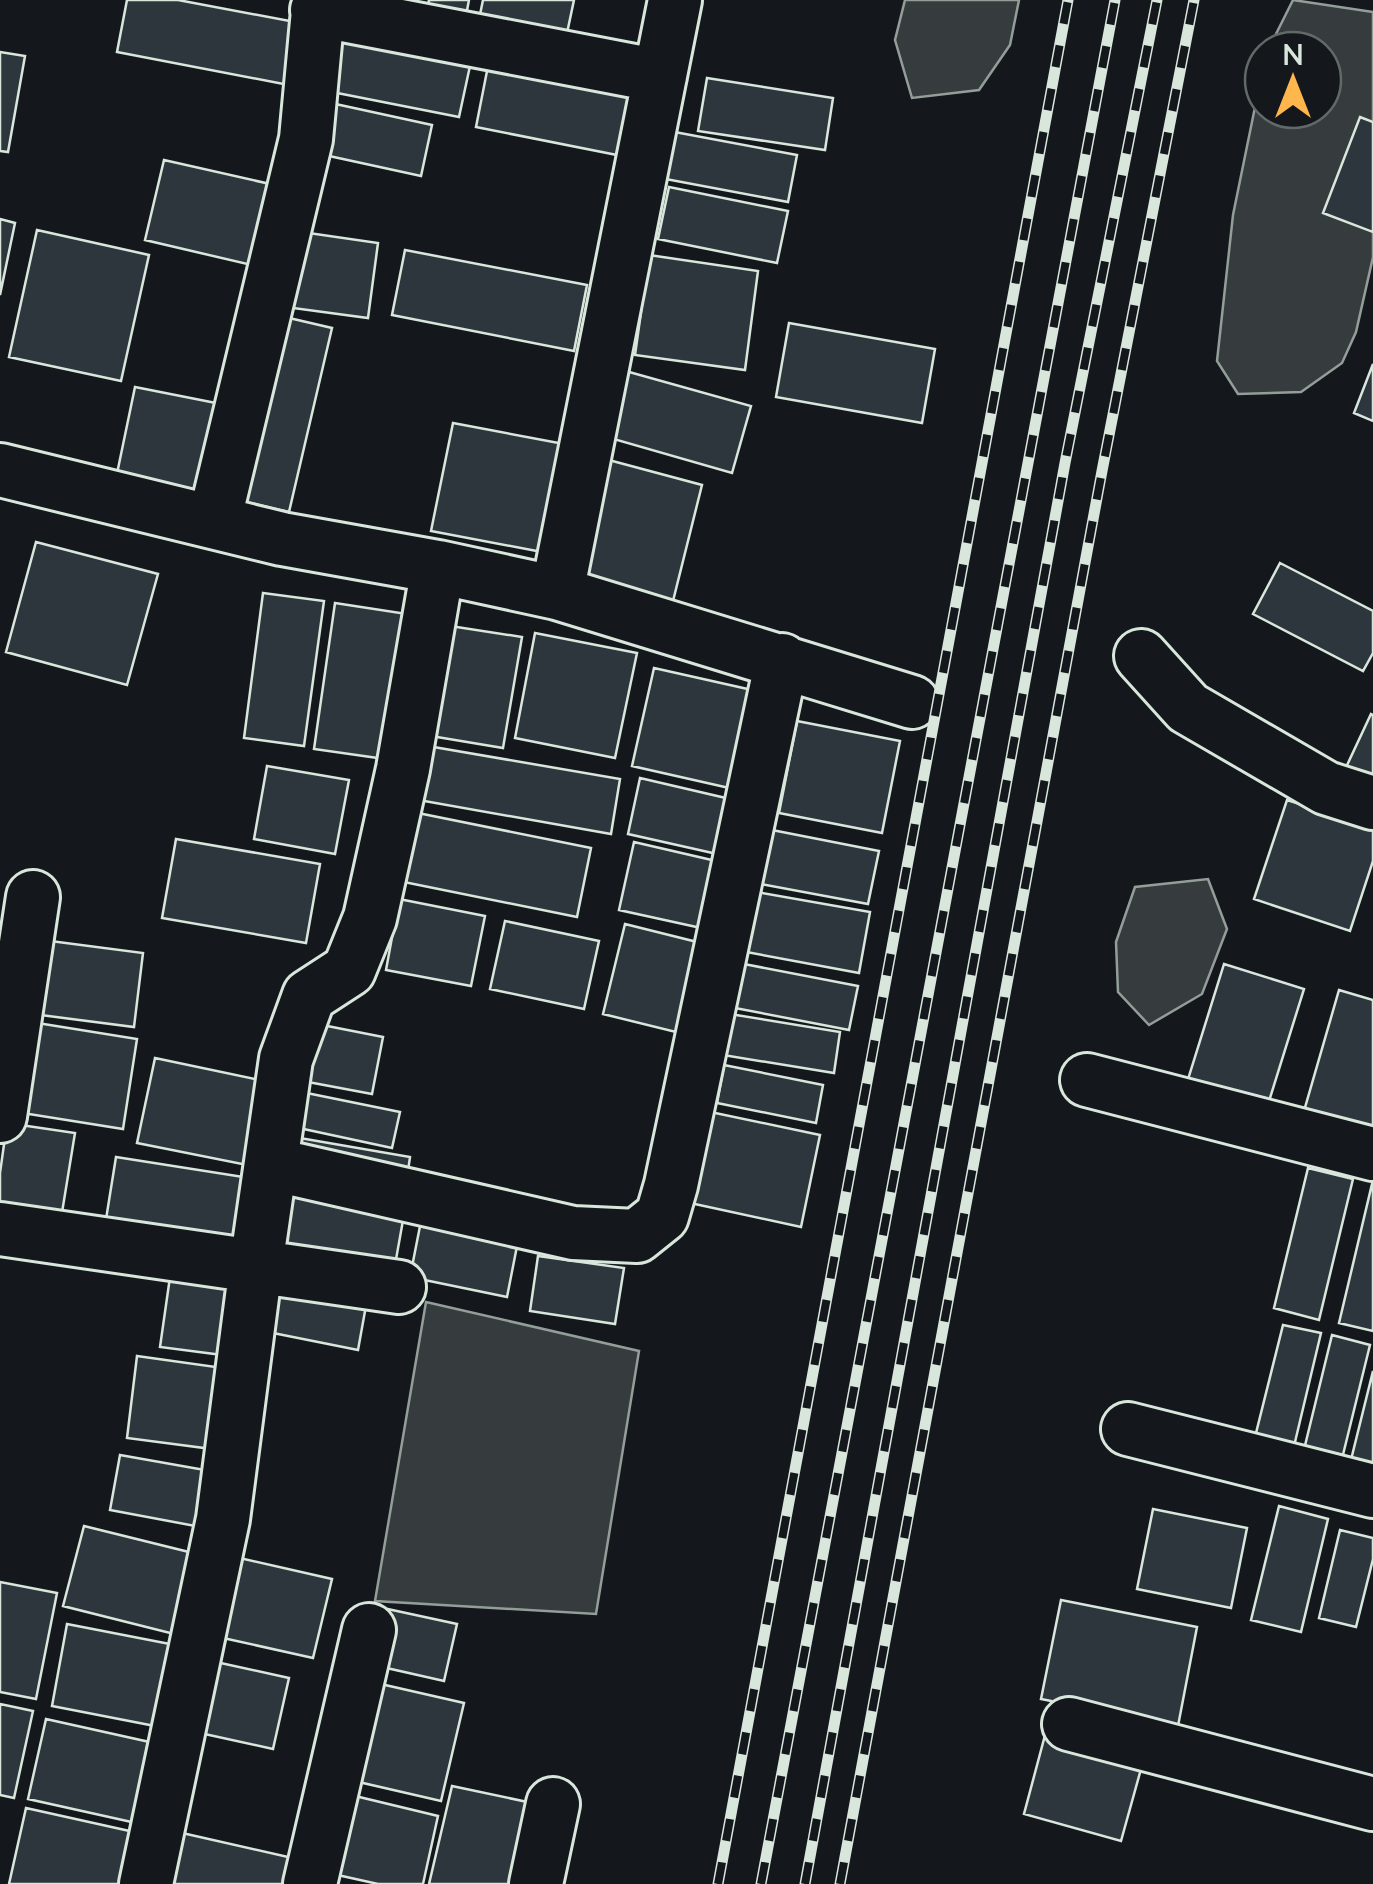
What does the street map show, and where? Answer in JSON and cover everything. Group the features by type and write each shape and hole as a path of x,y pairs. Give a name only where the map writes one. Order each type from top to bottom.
{"street":[{"path":"557,593 675,0"},
{"path":"214,522 306,138 318,5 660,76"},
{"path":"0,470 282,539 557,593 912,702"},
{"path":"146,1884 224,1519 286,1059 310,996 349,970 370,918 403,769 438,567"},
{"path":"1141,656 1188,708 1326,788 1373,803"},
{"path":"271,1164 573,1233 638,1236 662,1216 782,660"},
{"path":"0,1116 33,897"},
{"path":"1086,1080 1373,1154"},
{"path":"0,1229 399,1287"},
{"path":"1128,1429 1373,1491"},
{"path":"310,1884 370,1630"},
{"path":"1070,1724 1373,1804"},
{"path":"536,1884 553,1804"}],"shaded area":[{"path":"905,0 1019,0 1010,45 979,90 912,98 895,40"},
{"path":"1293,0 1373,12 1373,257 1356,332 1342,363 1301,392 1238,394 1217,361 1233,215 1250,130 1343,130 1343,30 1278,30"},
{"path":"1208,879 1227,929 1202,994 1149,1025 1118,992 1116,942 1135,887"},
{"path":"426,1302 639,1351 596,1614 375,1601"}],"building":[{"path":"127,0 178,0 311,25 299,87 117,52"},
{"path":"429,0 469,0 463,31 424,23"},
{"path":"483,0 574,0 563,52 476,34"},
{"path":"335,24 473,52 459,117 322,90"},
{"path":"0,52 25,56 8,152 0,151"},
{"path":"489,61 650,93 637,159 476,127"},
{"path":"707,78 833,98 825,150 698,131"},
{"path":"331,103 432,125 421,176 320,154"},
{"path":"1360,117 1373,122 1373,232 1323,213"},
{"path":"664,130 797,155 788,202 655,177"},
{"path":"164,160 279,186 260,267 145,240"},
{"path":"669,187 788,211 777,263 658,239"},
{"path":"0,219 15,223 0,295"},
{"path":"37,230 149,255 121,381 9,357"},
{"path":"288,230 378,243 368,318 278,306"},
{"path":"405,250 587,285 574,351 392,315"},
{"path":"649,255 758,271 745,370 635,355"},
{"path":"272,314 332,328 289,512 230,498"},
{"path":"789,323 935,349 922,423 776,397"},
{"path":"1373,364 1373,421 1354,413"},
{"path":"622,370 751,406 732,473 603,436"},
{"path":"135,387 231,406 209,509 114,488"},
{"path":"453,423 564,444 542,552 431,531"},
{"path":"605,459 702,485 670,613 572,589"},
{"path":"36,542 158,574 127,685 6,652"},
{"path":"1280,563 1373,611 1373,653 1363,671 1253,614"},
{"path":"263,593 324,601 304,746 244,738"},
{"path":"335,603 420,616 399,761 314,749"},
{"path":"431,623 522,637 503,748 413,733"},
{"path":"535,633 637,653 615,758 515,738"},
{"path":"654,668 761,692 738,790 632,766"},
{"path":"1373,715 1373,793 1341,778"},
{"path":"797,721 900,741 882,833 779,813"},
{"path":"422,745 620,779 611,834 413,799"},
{"path":"267,766 349,780 335,854 254,839"},
{"path":"640,778 730,799 717,854 628,834"},
{"path":"1287,800 1373,827 1373,861 1350,931 1254,899"},
{"path":"413,812 591,848 577,917 399,881"},
{"path":"772,830 879,851 868,904 761,884"},
{"path":"176,839 320,864 306,943 162,918"},
{"path":"634,842 716,861 701,928 619,910"},
{"path":"751,891 870,912 859,973 741,951"},
{"path":"399,899 485,916 471,986 386,970"},
{"path":"505,921 599,941 584,1009 490,989"},
{"path":"625,924 701,943 680,1033 603,1014"},
{"path":"35,939 143,953 134,1027 25,1013"},
{"path":"744,964 858,986 849,1030 735,1008"},
{"path":"1224,964 1304,989 1265,1114 1185,1089"},
{"path":"1339,990 1373,1000 1373,1139 1302,1118"},
{"path":"730,1014 840,1032 834,1073 723,1055"},
{"path":"25,1021 137,1039 123,1129 10,1111"},
{"path":"302,1021 383,1037 372,1094 292,1079"},
{"path":"155,1058 274,1083 257,1167 137,1143"},
{"path":"724,1065 823,1085 816,1123 717,1103"},
{"path":"292,1090 400,1112 392,1148 285,1125"},
{"path":"701,1110 820,1135 801,1227 681,1201"},
{"path":"7,1123 75,1133 58,1237 0,1227 0,1173"},
{"path":"294,1137 410,1157 406,1185 290,1161"},
{"path":"116,1157 256,1179 244,1259 103,1238"},
{"path":"1308,1168 1353,1179 1319,1320 1274,1308"},
{"path":"280,1184 405,1209 392,1282 266,1258"},
{"path":"1373,1185 1373,1331 1339,1323"},
{"path":"422,1216 519,1236 507,1297 410,1277"},
{"path":"538,1256 624,1268 615,1324 530,1311"},
{"path":"171,1270 248,1282 238,1357 160,1347"},
{"path":"275,1270 369,1289 358,1350 263,1331"},
{"path":"1283,1325 1321,1333 1290,1463 1251,1453"},
{"path":"1332,1335 1370,1345 1338,1475 1300,1466"},
{"path":"137,1356 223,1368 212,1449 127,1438"},
{"path":"1373,1371 1373,1486 1346,1480"},
{"path":"120,1455 216,1472 206,1528 110,1510"},
{"path":"1279,1506 1328,1519 1301,1632 1251,1620"},
{"path":"1153,1509 1247,1528 1231,1608 1137,1589"},
{"path":"84,1526 205,1556 186,1637 63,1606"},
{"path":"1340,1530 1373,1538 1373,1559 1356,1627 1319,1618"},
{"path":"231,1556 332,1579 313,1658 214,1636"},
{"path":"0,1582 57,1593 36,1699 0,1692"},
{"path":"1061,1600 1197,1627 1178,1726 1041,1699"},
{"path":"383,1608 457,1624 444,1681 369,1664"},
{"path":"67,1624 175,1645 160,1727 52,1706"},
{"path":"207,1660 289,1678 273,1749 191,1731"},
{"path":"372,1682 464,1703 441,1801 350,1780"},
{"path":"0,1704 33,1711 14,1798 0,1795"},
{"path":"46,1719 163,1745 145,1825 28,1799"},
{"path":"1048,1724 1146,1751 1121,1841 1024,1814"},
{"path":"452,1786 532,1803 513,1884 429,1884"},
{"path":"351,1795 438,1816 423,1884 378,1884 333,1874"},
{"path":"26,1808 134,1832 122,1884 9,1884"},
{"path":"169,1830 310,1862 305,1884 157,1884"}],"railway":[{"path":"718,1884 1068,0"},
{"path":"761,1884 1115,0"},
{"path":"805,1884 1065,463 1157,0"},
{"path":"840,1884 1102,471 1194,0"}]}
